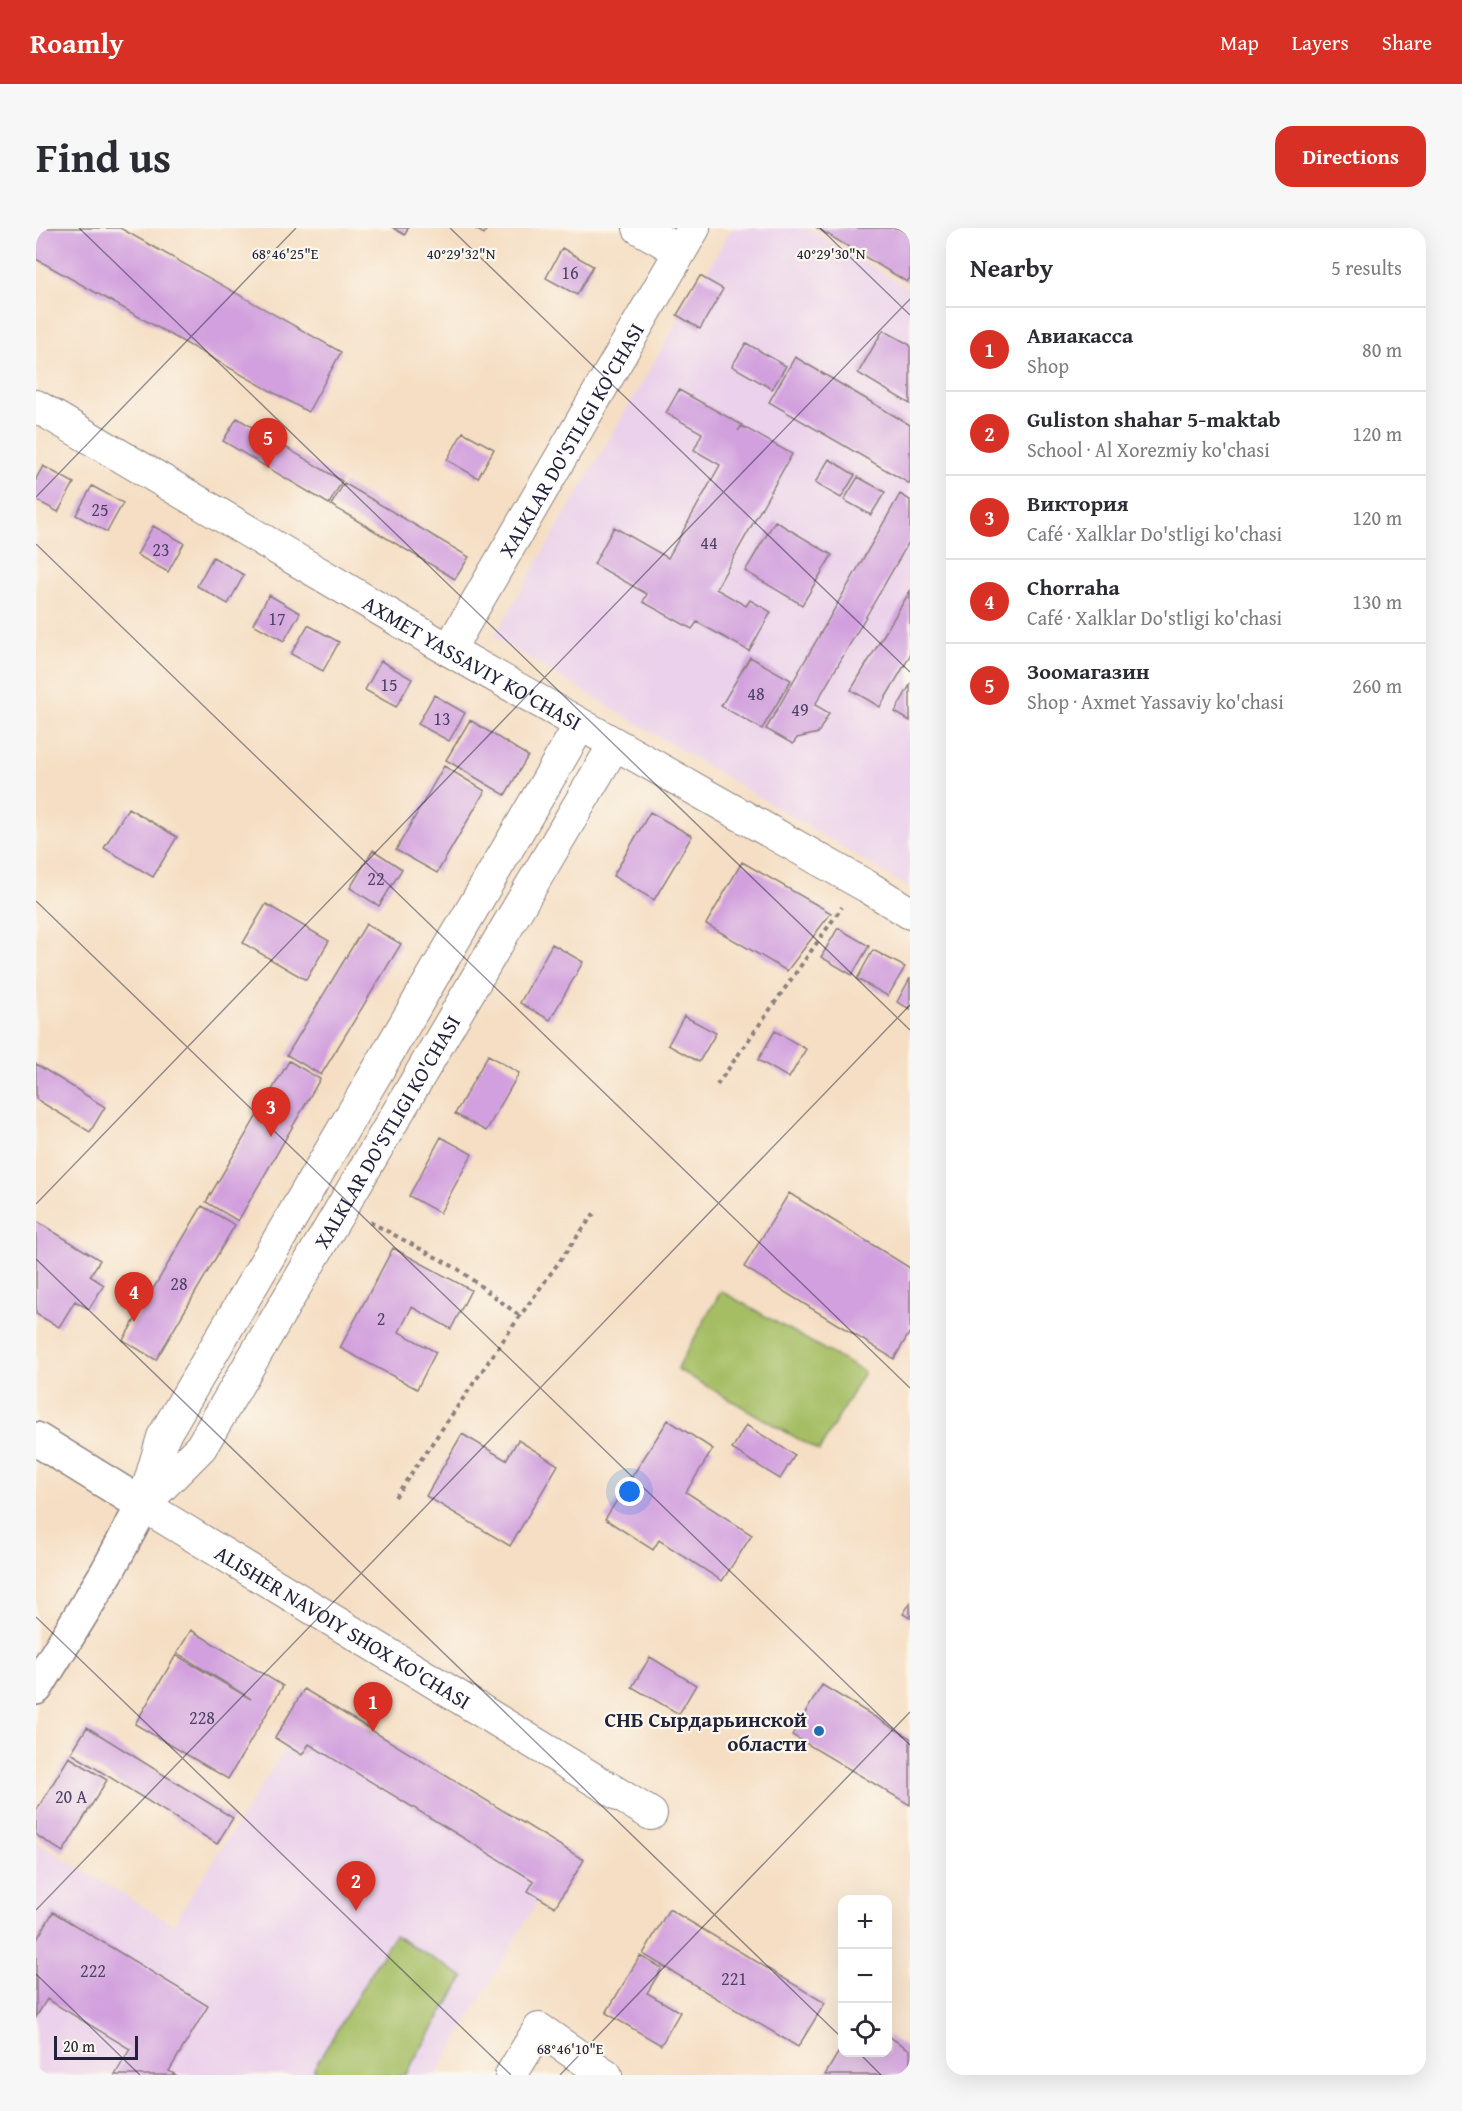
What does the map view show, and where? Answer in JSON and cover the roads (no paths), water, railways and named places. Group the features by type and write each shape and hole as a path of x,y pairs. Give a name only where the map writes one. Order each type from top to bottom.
{"street":[{"path":"639,228 687,240"},
{"name":"XALKLAR DO'STLIGI KO'CHASI","path":"449,650 687,240"},
{"name":"AXMET YASSAVIY KO'CHASI","path":"36,406 449,650 860,882 910,913"},
{"name":"XALKLAR DO'STLIGI KO'CHASI","path":"36,1688 107,1572 143,1505 163,1437 580,725"},
{"name":"XALKLAR DO'STLIGI KO'CHASI","path":"143,1505 201,1447 614,745"},
{"name":"ALISHER NAVOIY SHOX KO'CHASI","path":"36,1439 651,1814"},
{"path":"511,2075 539,2029 606,2075"}],"place":[{"name":"Зоомагазин","path":"268,468"},
{"name":"Виктория","path":"271,1137"},
{"name":"Chorraha","path":"134,1322"},
{"name":"СНБ Сырдарьинской области","path":"819,1731"},
{"name":"Авиакасса","path":"373,1732"},
{"name":"Guliston shahar 5-maktab","path":"356,1911"}]}
